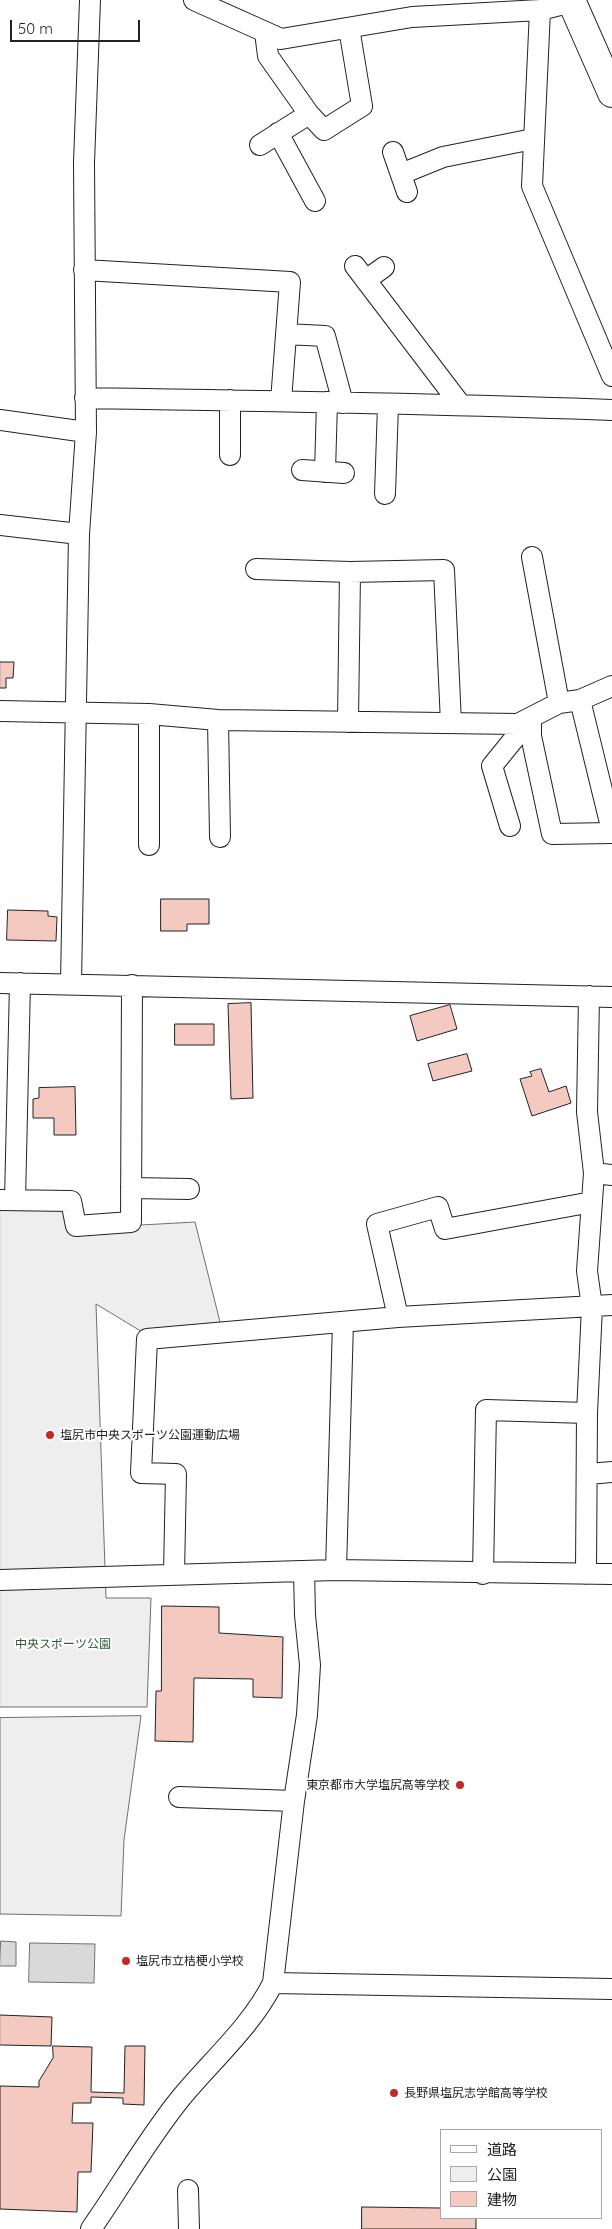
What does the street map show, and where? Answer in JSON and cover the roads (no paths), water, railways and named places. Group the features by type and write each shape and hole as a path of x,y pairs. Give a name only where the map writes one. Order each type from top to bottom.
{"highway":[{"path":"571,1 612,92"}],"street":[{"path":"71,984 79,534 86,432 84,163 90,0"},
{"path":"194,0 281,39 412,17 540,10 571,1"},
{"path":"540,10 532,186 612,376"},
{"path":"265,32 268,56 309,114 324,130 362,106 349,28"},
{"path":"260,145 309,114"},
{"path":"278,133 315,201"},
{"path":"393,152 404,183 443,157 533,139"},
{"path":"384,267 360,273 460,404"},
{"path":"84,270 290,282 281,401"},
{"path":"286,334 325,336 335,402 334,472 302,470"},
{"path":"85,398 460,404 612,410"},
{"path":"230,400 230,456"},
{"path":"385,494 388,404"},
{"path":"0,420 86,432"},
{"path":"0,525 79,534"},
{"path":"532,557 559,703"},
{"path":"256,569 350,572 444,570 451,722"},
{"path":"348,722 350,572"},
{"path":"0,711 149,714 218,720 518,724 559,703 580,700 612,686"},
{"path":"531,718 531,736 552,834 612,832 580,700"},
{"path":"149,714 150,845"},
{"path":"510,826 492,766 531,718"},
{"path":"218,720 220,837"},
{"path":"132,985 131,1222 76,1226 72,1201 7,1200 10,983 132,985 612,997"},
{"path":"586,1574 587,1413 592,1307 587,1270 592,1202 603,1174 587,1112 589,996"},
{"path":"131,1188 189,1189"},
{"path":"398,1317 377,1224 438,1206 445,1228 592,1202"},
{"path":"174,1574 176,1474 142,1473 147,1339 398,1317 612,1305"},
{"path":"336,1570 343,1322"},
{"path":"483,1574 486,1410 587,1413"},
{"path":"588,1474 612,1472"},
{"path":"0,1580 336,1570 483,1574 612,1574"},
{"path":"91,2229 152,2135 263,2004 273,1983 294,1801 304,1747 310,1665 305,1615 304,1571"},
{"path":"179,1796 294,1801"},
{"path":"273,1983 612,1989"},
{"path":"188,2190 189,2229"}],"place":[{"name":"塩尻市中央スポーツ公園運動広場","path":"50,1435"},
{"name":"東京都市大学塩尻高等学校","path":"460,1785"},
{"name":"塩尻市立桔梗小学校","path":"126,1961"},
{"name":"長野県塩尻志学館高等学校","path":"394,2093"}],"park label":[{"name":"中央スポーツ公園","path":"63,1644"}]}
